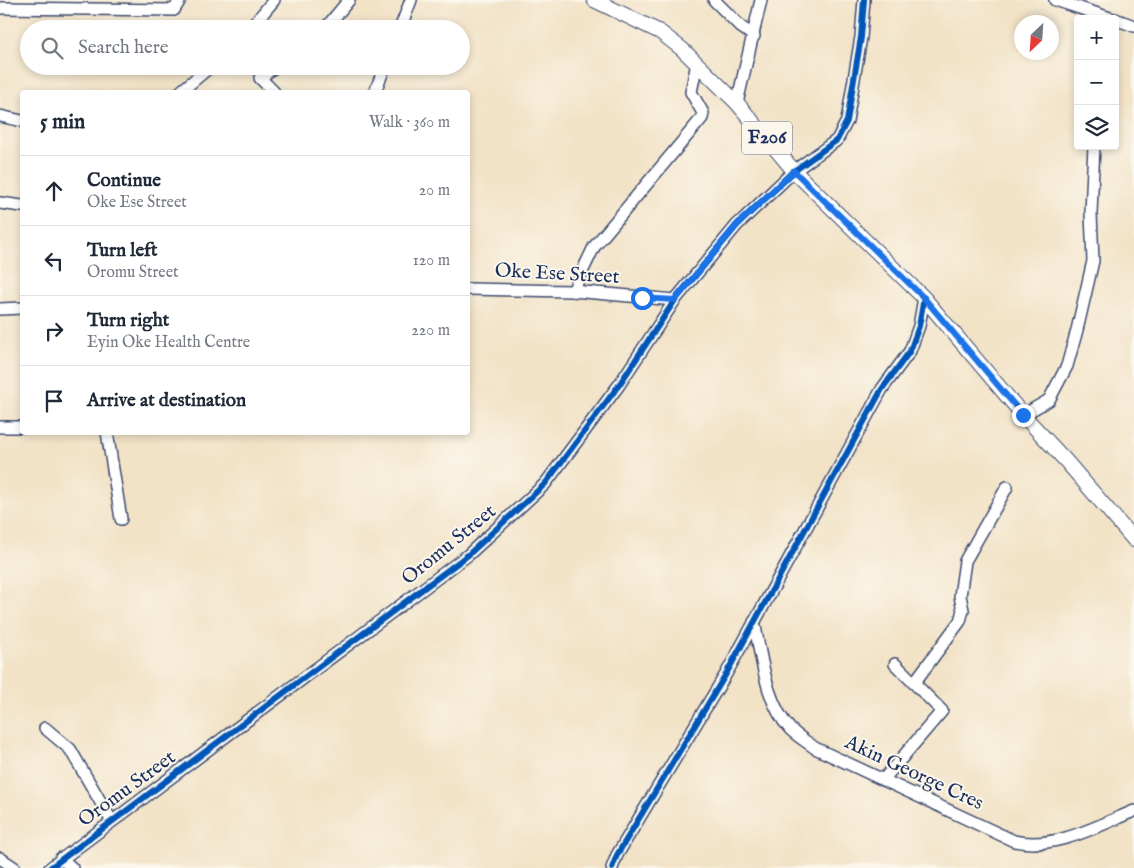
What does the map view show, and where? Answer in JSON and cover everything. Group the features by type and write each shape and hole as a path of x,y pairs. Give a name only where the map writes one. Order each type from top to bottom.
{"main road":[{"name":"F206","path":"594,0 660,32 697,62 738,103 794,171 924,298 1023,415 1066,460 1134,540"}],"street":[{"path":"0,8 174,10 180,0"},
{"path":"257,20 274,0"},
{"path":"332,20 349,0"},
{"path":"403,20 411,0"},
{"path":"714,0 741,27 754,36"},
{"path":"738,103 761,0"},
{"name":"Oromu Street","path":"50,868 468,555 545,484 582,438 675,300 737,225 794,171 837,140 847,121 861,37 864,0"},
{"path":"1055,0 1100,15"},
{"path":"1119,21 1134,26"},
{"path":"573,291 594,247 702,118 703,112 692,92 697,62"},
{"path":"182,90 200,75"},
{"path":"264,75 260,78 272,90"},
{"path":"376,90 382,75"},
{"path":"0,116 20,121"},
{"path":"1023,415 1049,400 1067,366 1077,330 1093,261 1091,213 1094,150"},
{"path":"0,203 20,206"},
{"name":"Oke Ese Street","path":"470,289 573,291 675,300"},
{"path":"612,868 617,855 721,683 882,389 910,351 919,326 924,298"},
{"path":"0,309 20,308"},
{"path":"0,427 20,427"},
{"path":"107,435 121,519"},
{"path":"914,683 960,621 963,610 960,596 965,561 1007,487"},
{"name":"Akin George Cres","path":"754,622 768,686 776,709 790,730 815,748 1014,841 1024,843 1064,839 1134,811"},
{"path":"883,780 942,711 895,664"},
{"path":"45,728 70,750 112,820"},
{"path":"0,858 15,868"},
{"path":"61,858 72,868"}],"cycle path":[{"path":"50,868 468,555 545,484 619,385 675,300 737,225 794,171 837,140 847,121 861,37 864,0"},
{"path":"612,868 617,855 726,674 882,389 910,351 919,326 924,298"}],"route":[{"path":"642,298 675,300 737,225 767,199 794,171 924,298 1023,415"}]}
